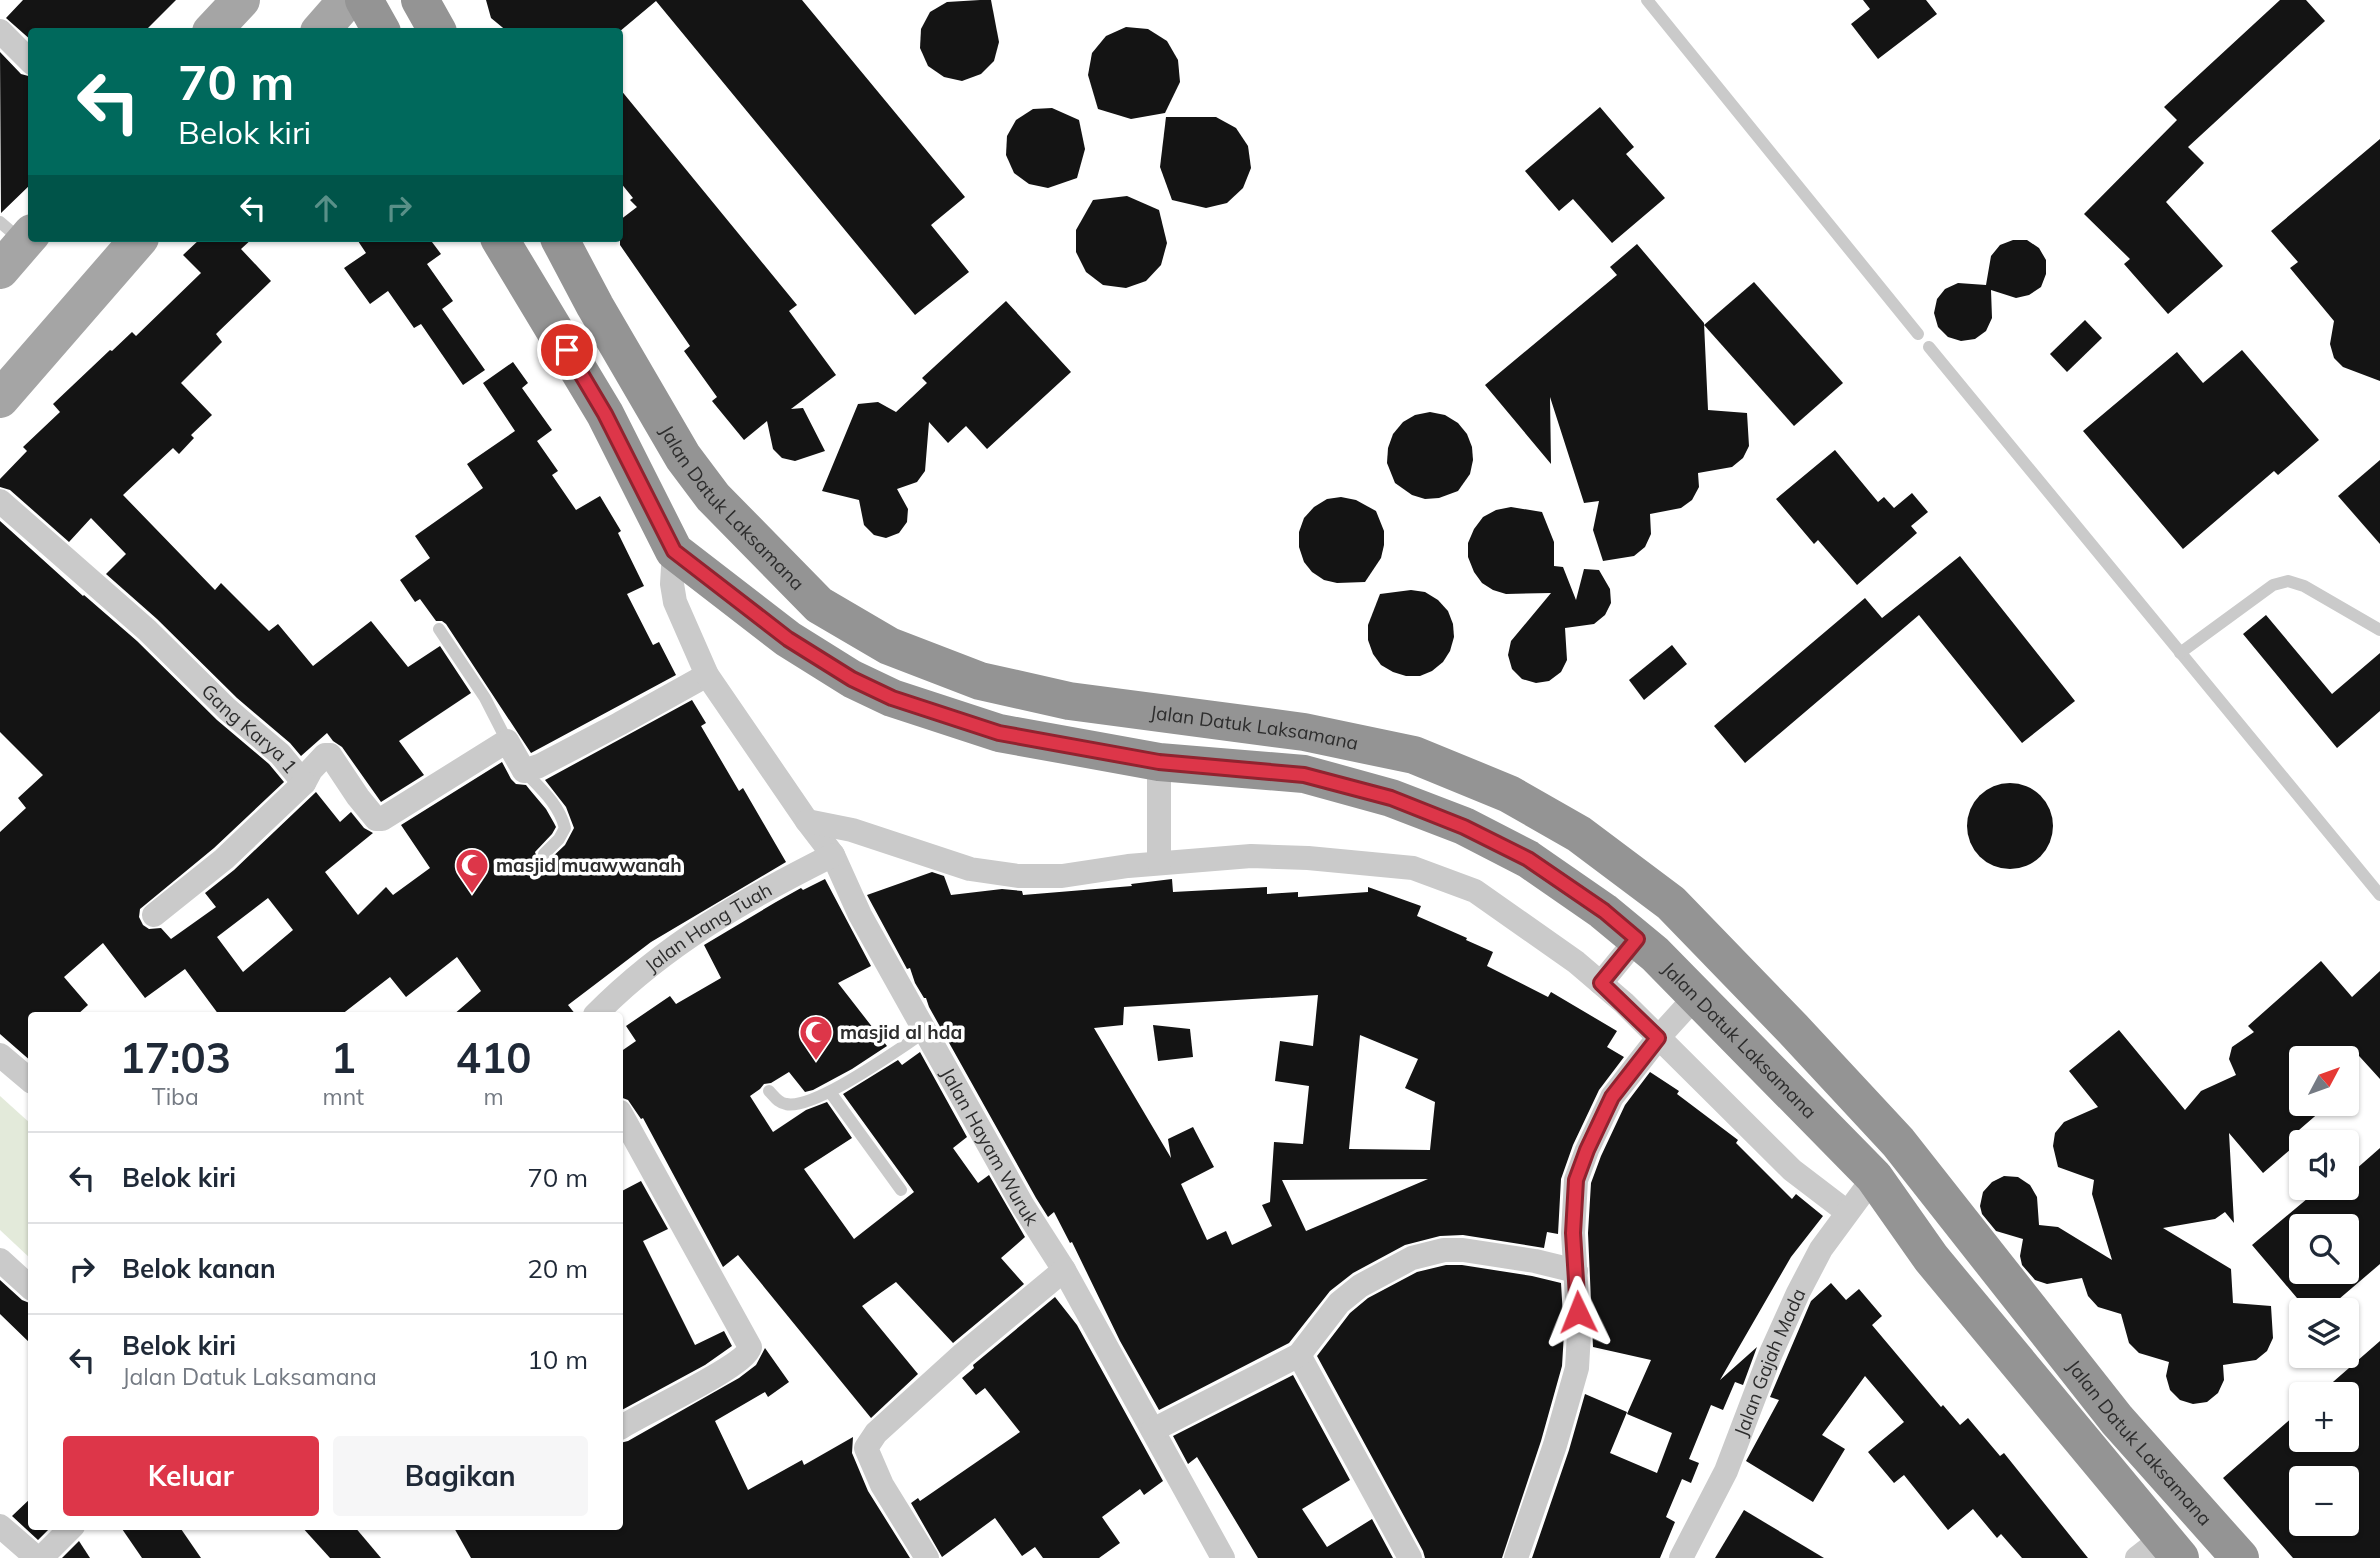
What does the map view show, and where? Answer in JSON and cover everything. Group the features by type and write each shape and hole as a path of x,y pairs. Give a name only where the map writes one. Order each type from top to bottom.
{"highway":[{"path":"364,0 380,28"},
{"path":"419,0 436,28"},
{"name":"Jalan Datuk Laksamana","path":"501,242 605,414 674,551 788,639 852,679 892,698 999,733 1159,762 1304,775 1391,798 1464,827 1528,859 1604,911 1697,995 1874,1177 1931,1258 2161,1551"},
{"name":"Jalan Datuk Laksamana","path":"561,242 683,457 713,496 820,604 889,646 980,681 1069,701 1304,732 1414,755 1509,794 1578,834 1671,903 1898,1142 2117,1420 2240,1558"},
{"path":"1759,1060 1793,1029"}],"main road":[{"path":"215,28 241,0"},
{"path":"322,28 347,0"},
{"path":"0,399 137,242"}],"street":[{"path":"0,31 28,59"},
{"name":"Gang Karya 1","path":"0,501 148,630 227,709 280,754 304,783 311,770 325,755 330,755 365,807 379,820 507,741"},
{"name":"Jalan Hayam Wuruk","path":"674,551 672,584 675,602 707,675 832,855 860,915 925,1032 1023,1206 1064,1270 1223,1558"},
{"path":"507,741 524,771 539,766 707,675"},
{"path":"1159,762 1159,863"},
{"path":"154,915 224,859 304,783"},
{"path":"807,821 852,830 970,869 1018,876 1062,876 1159,863 1251,856 1308,858 1413,868 1475,891 1577,962 1792,1170 1847,1212"},
{"name":"Jalan Hang Tuah","path":"598,1012 663,955 723,913 832,855"},
{"path":"1601,983 1637,939"},
{"path":"1516,1558 1555,1445 1577,1368 1579,1333 1573,1233 1576,1180 1612,1097 1658,1038 1697,995"},
{"path":"0,1055 28,1079"},
{"path":"623,1117 750,1347 744,1357 722,1372 623,1426"},
{"name":"Jalan Gajah Mada","path":"1681,1558 1726,1471 1771,1353 1798,1293 1821,1249 1874,1177"},
{"path":"1153,1430 1299,1355 1339,1303 1360,1286 1412,1258 1444,1250 1463,1250 1535,1261 1576,1271"},
{"path":"0,1260 28,1285"},
{"path":"927,1558 882,1485 866,1448 876,1433 963,1354 1064,1270"},
{"path":"1299,1355 1410,1558"},
{"path":"0,1526 39,1558 69,1530"}],"lane":[{"path":"1647,0 1918,334"},
{"path":"1929,347 2380,895"},
{"path":"2180,653 2273,585 2288,581 2304,586 2380,630"},
{"path":"439,629 485,698 507,741"},
{"path":"524,771 549,796 565,828 559,839 544,853"},
{"path":"769,1091 780,1102 789,1105 830,1092 925,1032"},
{"path":"830,1092 901,1190"}],"green space":[{"path":"0,1096 28,1121 28,1256 0,1230"}],"building":[{"path":"23,0 176,0 148,28 28,28 28,37 6,18"},
{"path":"486,0 802,0 965,197 931,225 969,272 915,315 656,1 623,29 503,28 491,18"},
{"path":"991,0 999,42 994,61 981,74 962,81 944,77 928,66 920,48 921,29 930,12 947,2"},
{"path":"1863,0 1926,0 1937,14 1878,59 1851,24 1870,9"},
{"path":"2280,0 2306,0 2325,21 2188,147 2204,163 2166,202 2223,266 2168,314 2124,264 2130,259 2084,214 2177,120 2164,107"},
{"path":"1126,27 1148,29 1167,41 1178,60 1180,82 1165,113 1131,119 1098,109 1088,75 1092,53 1106,36"},
{"path":"0,52 21,74 28,76 28,187 1,213"},
{"path":"623,93 797,305 789,311 836,375 791,409 803,408 825,451 795,461 782,458 773,449 767,421 744,440 712,401 717,397 684,351 690,346 620,245 620,242 623,242 623,218 637,207 630,200 633,198 623,186"},
{"path":"1600,107 1634,147 1626,154 1665,198 1612,243 1573,199 1559,211 1525,171"},
{"path":"1052,108 1079,120 1085,149 1077,178 1048,188 1029,184 1014,173 1006,155 1007,136 1016,120 1033,109"},
{"path":"1166,117 1216,117 1236,128 1248,146 1251,168 1243,188 1227,203 1206,208 1172,200 1160,167"},
{"path":"2380,139 2380,381 2343,367 2334,358 2330,344 2334,321 2290,268 2298,262 2271,231"},
{"path":"1127,196 1159,210 1167,243 1161,265 1146,281 1126,288 1103,285 1086,272 1076,252 1076,230 1093,200"},
{"path":"2013,240 2027,240 2039,248 2046,260 2046,274 2041,287 2029,295 2016,298 1991,290 1992,318 1986,331 1975,339 1961,341 1948,337 1938,327 1934,313 1937,299 1945,289 1958,283 1986,285 1991,256 2000,245"},
{"path":"197,242 249,242 241,249 271,281 216,334 222,342 181,383 212,415 191,435 194,438 179,454 173,448 123,495 215,590 221,583 269,631 278,624 313,666 371,621 408,667 440,646 471,693 399,741 424,775 381,802 342,747 327,733 301,756 106,574 126,554 91,518 69,542 10,490 0,487 0,479 27,451 23,447 60,412 53,404 110,350 132,332 136,336 201,273 183,255"},
{"path":"359,242 432,242 441,254 427,264 453,301 442,309 485,370 463,385 421,324 414,328 388,291 370,304 344,268 366,253"},
{"path":"1637,244 1704,323 1708,410 1747,413 1749,446 1743,458 1732,467 1698,473 1699,487 1692,500 1681,508 1650,514 1651,534 1645,547 1634,556 1603,561 1593,530 1599,501 1584,503 1550,397 1551,464 1485,385 1617,275 1610,267"},
{"path":"1754,282 1843,383 1794,426 1704,325"},
{"path":"1006,301 1071,372 987,449 966,426 948,443 929,422 925,471 917,482 897,489 908,509 907,522 899,533 886,538 874,535 864,525 859,500 822,491 858,404 878,402 896,412 927,383 922,378"},
{"path":"2085,320 2102,338 2067,372 2050,354"},
{"path":"2242,350 2319,440 2278,475 2274,471 2183,549 2083,431 2177,352 2203,383"},
{"path":"513,362 528,383 522,388 552,430 537,441 558,471 552,475 576,510 600,496 621,531 618,533 644,586 627,594 653,645 659,642 676,675 531,753 446,624 436,621 420,599 415,602 400,580 430,558 415,536 483,488 467,464 515,431 483,383"},
{"path":"1430,412 1445,415 1458,423 1467,434 1473,460 1470,474 1458,491 1439,498 1425,499 1412,495 1395,483 1387,463 1393,434 1403,422 1415,415"},
{"path":"1835,450 1878,502 1884,497 1894,508 1912,493 1928,512 1911,526 1917,533 1857,585 1818,540 1814,544 1776,499"},
{"path":"2380,460 2380,544 2338,496"},
{"path":"1341,497 1356,500 1376,511 1384,531 1381,558 1365,582 1337,583 1324,580 1304,562 1299,547 1299,532 1304,518 1314,507 1327,499"},
{"path":"1511,507 1542,512 1554,542 1554,566 1563,567 1576,600 1584,569 1599,570 1610,589 1611,603 1605,615 1594,624 1565,628 1567,660 1561,672 1549,681 1536,683 1522,679 1512,669 1508,655 1511,641 1551,593 1506,594 1493,590 1482,583 1468,557 1468,543 1483,517 1496,510"},
{"path":"0,521 137,641 217,720 269,764 284,782 214,848 140,909 139,917 143,925 149,929 161,928 171,939 216,907 205,893 234,870 316,792 340,822 351,812 364,828 373,833 325,872 358,915 386,887 393,895 430,868 401,825 502,762 511,779 516,784 526,785 546,809 556,827 535,852 538,861 547,862 565,845 574,828 566,807 545,780 692,700 706,723 701,726 739,791 743,788 786,862 651,942 568,1005 574,1012 456,1012 481,991 457,957 406,997 390,977 345,1012 217,1012 185,969 145,998 103,943 64,977 88,1005 80,1012 28,1012 28,1058 0,1034 0,832 26,808 18,798 43,775 0,732","holes":["268,898 293,930 243,972 217,937"]},
{"path":"1960,556 2075,701 2022,743 1919,615 1745,763 1714,726 1865,598 1882,618"},
{"path":"1411,590 1425,592 1438,600 1448,611 1453,624 1454,637 1450,651 1443,662 1420,676 1406,676 1381,665 1368,640 1368,625 1380,594"},
{"path":"2266,615 2332,694 2380,653 2380,711 2337,748 2243,634"},
{"path":"1672,645 1687,664 1644,700 1629,680"},
{"path":"2010,783 2034,790 2046,802 2053,826 2046,850 2034,862 2010,869 1986,862 1974,850 1967,826 1974,802 1986,790"},
{"path":"932,872 944,876 951,895 1002,889 1022,891 1023,895 1132,886 1131,884 1172,879 1173,892 1267,887 1267,894 1298,892 1298,897 1368,892 1368,887 1421,906 1417,916 1493,952 1487,966 1548,997 1551,992 1617,1031 1607,1047 1624,1057 1599,1090 1573,1145 1561,1179 1558,1234 1547,1232 1544,1248 1463,1235 1440,1236 1405,1245 1353,1273 1330,1291 1289,1343 1159,1410 1120,1341 1072,1242 1070,1243 1054,1212 1048,1217 1036,1198 867,895","holes":["1318,995 1313,1046 1280,1041 1275,1081 1309,1086 1303,1144 1274,1142 1270,1202 1262,1205 1272,1226 1232,1245 1226,1231 1207,1240 1181,1184 1214,1167 1193,1127 1168,1139 1171,1158 1094,1028 1123,1025 1124,1007","1360,1035 1418,1059 1405,1088 1435,1102 1430,1150 1349,1149","1428,1179 1306,1231 1282,1180"]},
{"path":"825,879 871,966 838,983 887,1046 813,1090 805,1092 789,1072 771,1083 764,1084 750,1096 773,1132 806,1110 827,1102 852,1138 804,1169 854,1239 914,1192 843,1094 898,1060 902,1065 920,1052 967,1137 953,1148 978,1183 989,1175 1025,1237 1001,1258 1024,1284 953,1343 896,1282 862,1306 918,1374 871,1418 738,1255 723,1267 643,1118 641,1119 628,1100 623,1098 623,1050 636,1041 626,1026 670,996 676,1004 721,978 704,945 801,888 803,890"},
{"path":"2321,961 2352,997 2380,971 2380,1079 2359,1056 2359,1046 2289,1046 2289,1116 2315,1116 2299,1130 2289,1130 2289,1151 2263,1173 2229,1133 2234,1223 2225,1212 2215,1219 2163,1228 2231,1269 2233,1303 2271,1306 2273,1338 2267,1351 2256,1360 2223,1365 2224,1380 2218,1393 2207,1402 2193,1404 2180,1400 2170,1390 2166,1376 2169,1362 2139,1353 2129,1343 2121,1314 2098,1307 2088,1296 2082,1278 2047,1284 2035,1280 2022,1265 2020,1256 2023,1239 1996,1231 1982,1214 1980,1206 1983,1192 1992,1182 2004,1176 2018,1177 2030,1185 2037,1197 2039,1225 2058,1227 2112,1260 2092,1194 2094,1180 2058,1167 2053,1146 2055,1133 2064,1122 2098,1107 2069,1071 2119,1030 2185,1110 2201,1091 2236,1075 2229,1059 2232,1047 2254,1032 2248,1026"},
{"path":"1153,1025 1190,1029 1193,1057 1158,1061"},
{"path":"1650,1072 1679,1091 1677,1094 1738,1140 1736,1143 1792,1199 1796,1194 1823,1216 1791,1257 1720,1380 1757,1347 1743,1385 1735,1382 1723,1410 1711,1405 1689,1459 1699,1463 1691,1483 1682,1479 1666,1517 1675,1522 1660,1558 1532,1558 1585,1394 1627,1412 1610,1453 1657,1473 1672,1433 1627,1414 1651,1360 1593,1347 1588,1233 1591,1183 1625,1105"},
{"path":"2380,1148 2380,1264 2359,1282 2359,1214 2289,1214 2289,1284 2357,1284 2340,1298 2297,1298 2252,1245 2306,1200 2359,1200 2359,1166"},
{"path":"641,1181 668,1229 643,1241 695,1345 724,1331 732,1346 705,1365 623,1409 623,1190"},
{"path":"1446,1265 1462,1265 1561,1283 1564,1333 1562,1366 1541,1441 1502,1558 1425,1558 1317,1356 1350,1313 1368,1298 1417,1272"},
{"path":"0,1280 28,1302 28,1341 0,1314"},
{"path":"1831,1283 1846,1300 1859,1289 1882,1316 1872,1325 1941,1407 1943,1405 1960,1425 1968,1418 2000,1456 2004,1453 2088,1558 2022,1558 2001,1534 1997,1538 1973,1509 1948,1530 1904,1475 1894,1483 1868,1452 1904,1422 1865,1376 1822,1435 1845,1449 1813,1502 1746,1461 1779,1400 1770,1397 1811,1301"},
{"path":"1055,1297 1077,1325 1163,1481 1144,1495 1140,1489 1102,1517 1120,1543 1099,1558 1043,1558 1035,1547 1022,1556 995,1518 942,1557 911,1503 918,1498 920,1501 1020,1432 985,1388 976,1395 962,1378 974,1368 973,1365"},
{"path":"2380,1341 2380,1558 2293,1558 2223,1478 2289,1420 2289,1452 2359,1452 2359,1382 2333,1382 2349,1368 2359,1368 2359,1359"},
{"path":"765,1348 789,1382 768,1397 765,1392 715,1421 748,1490 802,1460 804,1465 853,1437 852,1453 868,1491 910,1558 471,1558 455,1530 623,1530 623,1442 739,1378 756,1365"},
{"path":"1293,1375 1350,1480 1302,1509 1327,1547 1372,1519 1393,1558 1258,1558 1197,1457 1188,1464 1173,1436"},
{"path":"28,1501 28,1530 48,1530 38,1540 12,1516"},
{"path":"1744,1510 1824,1558 1715,1558"},
{"path":"123,1530 182,1530 201,1558 142,1558"},
{"path":"305,1530 357,1530 381,1558 330,1558"},
{"path":"79,1541 90,1558 62,1558"}],"place":[{"name":"masjid muawwanah","path":"472,895"},
{"name":"masjid al hda","path":"816,1062"}],"route":[{"path":"567,350 605,414 674,551 788,639 852,679 892,698 999,733 1159,762 1304,775 1391,798 1464,827 1528,859 1604,911 1637,939 1601,983 1658,1038 1612,1097 1576,1180 1573,1233 1578,1312"}]}
